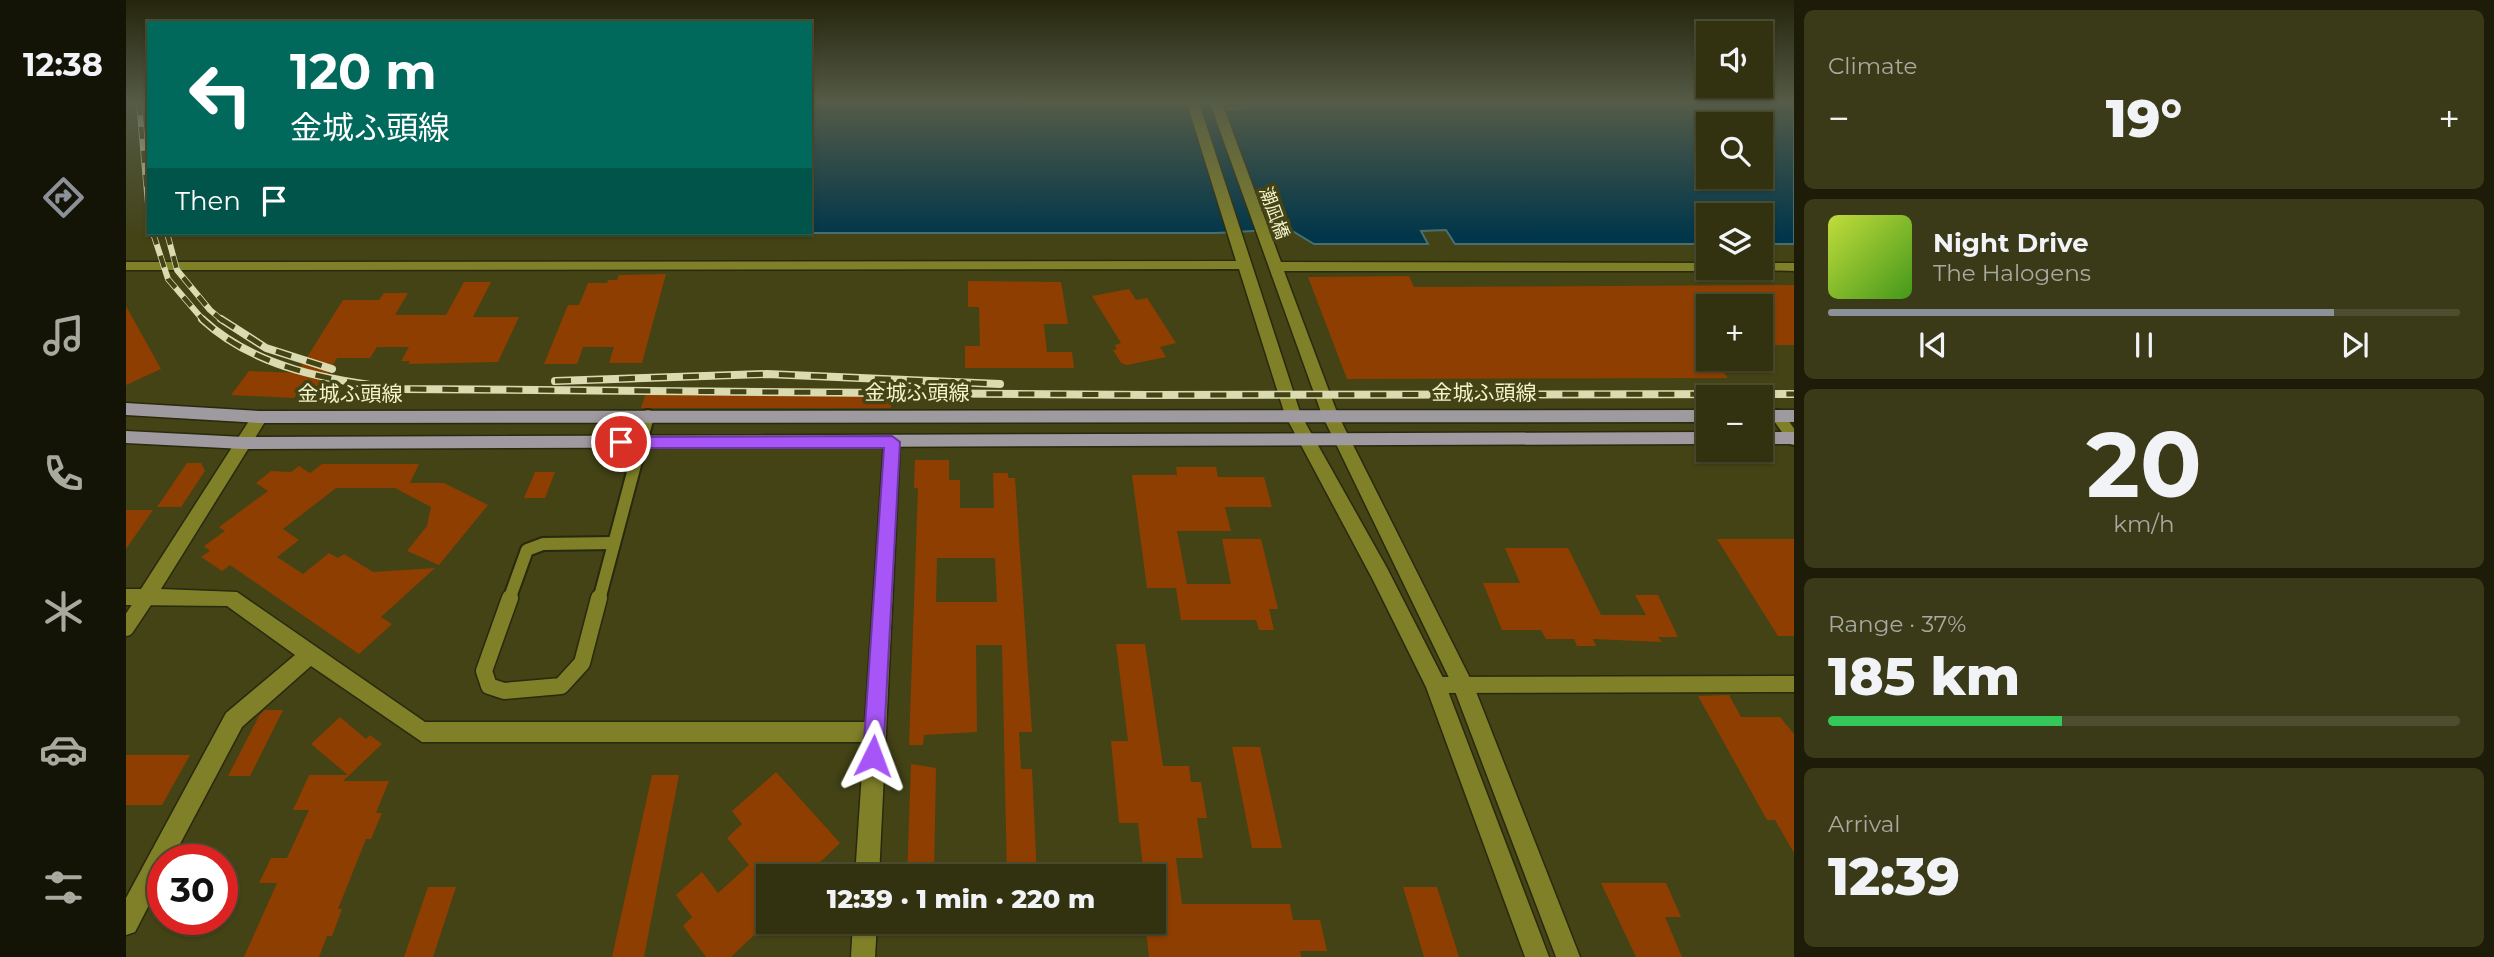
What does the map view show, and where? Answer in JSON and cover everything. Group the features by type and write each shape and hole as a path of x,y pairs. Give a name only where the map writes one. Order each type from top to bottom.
{"main road":[{"name":"金城ふ頭線","path":"126,409 260,417 1696,416"},
{"path":"126,438 243,443 1696,438"},
{"path":"1773,438 1794,438"}],"street":[{"name":"潮凪橋","path":"1208,148 1293,415 1380,574 1436,685 1537,957"},
{"name":"潮凪橋","path":"1232,148 1329,415 1463,684 1569,957"},
{"path":"126,267 1245,260"},
{"path":"1273,261 1696,267"},
{"path":"1773,267 1794,267"},
{"path":"136,597 260,417"},
{"path":"868,864 892,442"},
{"path":"136,597 230,598 309,656 422,732 874,732"},
{"path":"126,923 234,720 309,656"},
{"path":"863,957 864,934"}],"lane":[{"path":"614,543 543,544 527,550 484,671 489,687 503,691 561,687 574,676 582,663 648,416"},
{"path":"1786,416 1794,438"},
{"path":"126,628 136,597"},
{"path":"1436,685 1794,684"}],"water":[{"path":"812,148 1696,148 1696,189 1773,189 1773,148 1794,148 1794,244 1773,244 1773,203 1696,203 1696,244 1455,244 1446,230 1421,231 1428,244 1314,244 1289,229 1216,233 812,233"}],"building":[{"path":"666,274 642,363 609,363 614,347 583,347 577,364 544,364 568,305 579,305 588,283 607,283 608,280 617,280 619,275"},
{"path":"1409,276 1414,287 1794,285 1794,345 1773,345 1773,294 1696,294 1696,371 1722,371 1728,378 1347,379 1308,277"},
{"path":"968,281 1061,282 1068,324 1044,324 1047,352 1072,352 1074,368 965,368 965,346 980,346 979,307 968,307"},
{"path":"464,282 491,282 473,317 519,317 498,362 408,364 410,361 401,361 409,347 377,347 370,358 337,358 317,391 299,391 294,398 231,395 249,371 297,373 343,300 379,300 384,293 408,293 395,315 446,315"},
{"path":"1129,289 1136,300 1147,298 1176,343 1160,347 1166,357 1127,365 1121,363 1113,350 1117,349 1115,345 1121,343 1092,296"},
{"path":"126,306 161,369 126,385"},
{"path":"646,393 891,393 891,408 641,408"},
{"path":"915,460 949,460 949,480 960,480 960,508 994,508 993,473 1008,473 1008,478 1015,478 1032,732 1019,732 1021,769 1032,769 1036,864 1007,864 1002,645 976,645 977,732 924,735 923,745 909,745 918,488 914,488","holes":["937,558 995,558 997,602 936,602"]},
{"path":"187,463 201,463 205,471 181,507 157,507"},
{"path":"322,464 419,464 410,483 444,483 488,505 439,565 407,551 427,526 431,507 395,488 336,488 283,529 299,540 277,557 303,574 329,553 338,558 344,554 373,572 435,568 381,617 392,624 359,654 230,565 222,571 201,557 210,551 204,546 225,531 219,527 268,491 256,483 271,471 291,472 299,466 310,473"},
{"path":"1176,467 1216,467 1218,477 1264,477 1272,507 1225,507 1231,531 1177,531 1187,584 1231,584 1222,539 1261,539 1278,609 1269,609 1274,630 1259,630 1256,620 1181,620 1176,588 1147,588 1132,475 1177,475"},
{"path":"535,472 555,472 545,498 524,498"},
{"path":"126,510 153,510 126,549"},
{"path":"1717,539 1794,539 1794,636 1778,636"},
{"path":"1505,548 1568,548 1601,615 1646,615 1635,595 1658,595 1678,637 1658,637 1662,642 1593,639 1596,646 1577,646 1574,639 1546,639 1541,630 1502,630 1483,583 1520,583"},
{"path":"1116,644 1145,644 1163,766 1189,766 1191,782 1201,782 1207,818 1197,818 1203,858 1176,858 1182,904 1290,904 1293,920 1320,920 1327,951 1300,951 1301,957 1149,957 1146,934 1166,934 1166,864 1143,864 1138,823 1119,823 1111,741 1128,741"},
{"path":"1729,695 1741,717 1780,717 1794,734 1794,853 1775,820 1767,820 1698,696"},
{"path":"265,710 283,710 250,776 228,776 259,716"},
{"path":"340,717 366,739 370,735 382,744 343,781 389,781 376,813 382,813 371,839 366,839 338,909 342,909 332,936 327,936 319,957 244,957 277,883 259,883 271,858 287,858 309,810 293,810 309,775 348,775 311,744"},
{"path":"1232,747 1260,747 1282,848 1252,848"},
{"path":"126,755 190,755 162,805 126,805"},
{"path":"911,764 936,768 934,864 907,864"},
{"path":"776,772 840,843 818,864 756,864 756,933 731,957 706,957 683,926 692,917 676,895 702,872 718,893 749,865 727,838 742,824 732,811"},
{"path":"652,775 679,775 644,957 612,957"},
{"path":"1601,883 1666,883 1681,917 1665,917 1682,957 1636,957"},
{"path":"428,887 456,887 433,957 404,957"},
{"path":"1403,887 1437,887 1459,957 1424,957"}],"railway":[{"path":"143,148 147,193"},
{"path":"154,235 168,279 203,320"},
{"path":"168,235 177,270 210,310 223,321"},
{"path":"221,319 266,348 332,369"},
{"path":"203,320 246,350 296,370 349,382 402,389 1149,395 1794,394"},
{"path":"555,381 767,374 1000,384"}],"route":[{"path":"621,442 892,442 873,756"}]}
